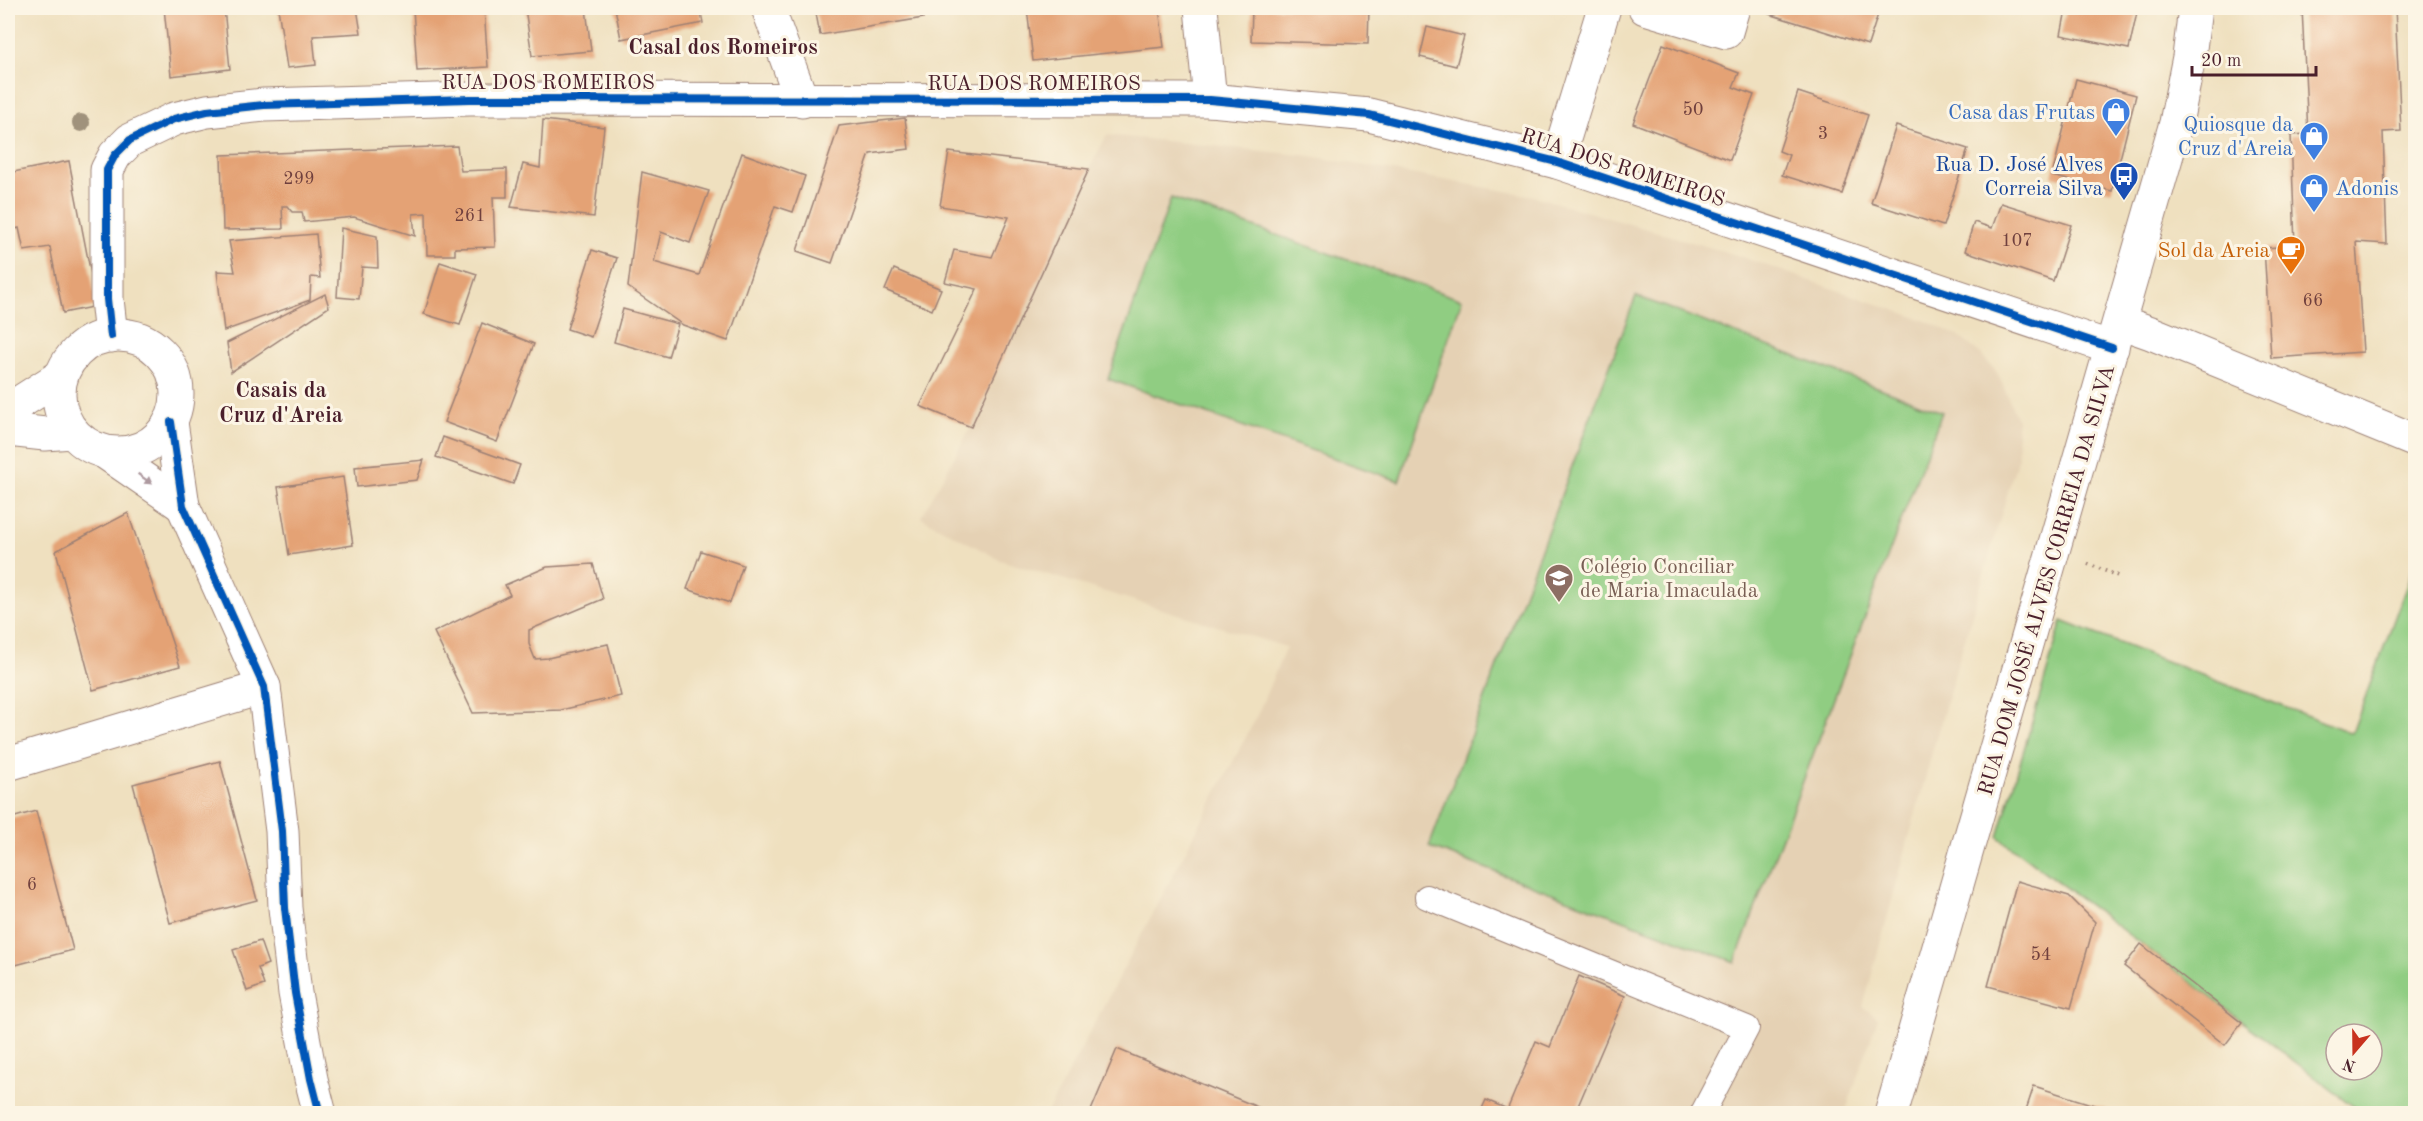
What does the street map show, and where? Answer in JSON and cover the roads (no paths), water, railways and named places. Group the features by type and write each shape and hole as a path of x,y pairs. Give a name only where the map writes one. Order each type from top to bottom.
{"street":[{"path":"768,8 802,101"},
{"path":"1201,8 1210,100"},
{"path":"1557,162 1604,8"},
{"path":"1645,8 1726,32 1733,8"},
{"name":"RUA DOM JOSÉ ALVES CORREIA DA SILVA","path":"1891,1113 2175,123 2189,57 2195,8"},
{"name":"RUA DOS ROMEIROS","path":"111,336 107,299 107,170 115,155 130,140 174,119 207,111 264,105 436,100 1210,100 1369,114 1557,162 2116,335 2151,333 2414,436"},
{"path":"106,453 127,454 160,437 171,422 176,405 177,387 172,369 161,354 147,343 130,336 111,336 95,340 69,361 61,376 58,396 62,415 72,432 87,445 106,453 183,506"},
{"path":"8,410 61,376"},
{"path":"171,422 183,506 264,687 282,831 285,908 295,993 311,1079 320,1113"},
{"path":"8,430 45,434 72,432"},
{"path":"8,764 264,687"}],"lane":[{"path":"1426,897 1747,1028 1702,1113"}],"place":[{"name":"Casa das Frutas","path":"2116,138"},
{"name":"Quiosque da Cruz d'Areia","path":"2314,162"},
{"name":"Rua D. José Alves Correia Silva","path":"2124,202"},
{"name":"Adonis","path":"2314,214"},
{"name":"Sol da Areia","path":"2291,276"},
{"name":"Colégio Conciliar de Maria Imaculada","path":"1559,604"}],"district":[{"name":"Casal dos Romeiros","path":"723,46"},
{"name":"Casais da Cruz d'Areia","path":"281,402"}]}
